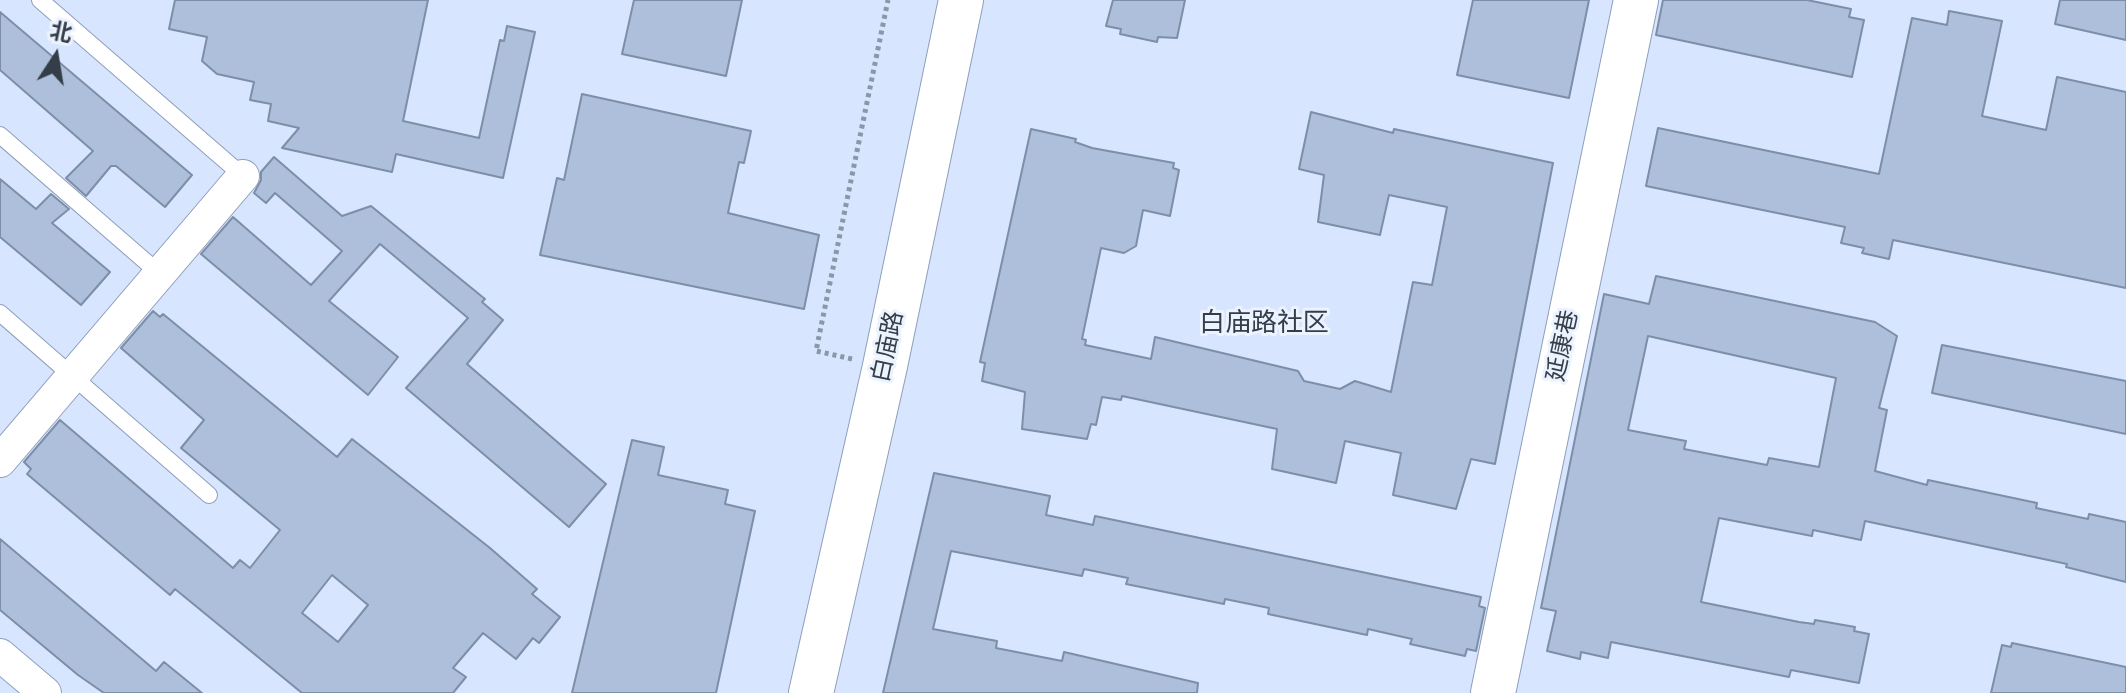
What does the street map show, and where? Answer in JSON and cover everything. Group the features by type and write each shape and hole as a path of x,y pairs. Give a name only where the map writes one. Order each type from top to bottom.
{"street":[{"name":"白庙路","path":"811,693 885,366 961,0"},
{"name":"延康巷","path":"1493,693 1636,0"},
{"path":"0,461 243,176"},
{"path":"0,655 45,693"}],"lane":[{"path":"40,0 243,176"},
{"path":"0,135 160,274"},
{"path":"0,313 209,495"}],"path":[{"path":"885,366 816,351 888,0"}],"building":[{"path":"175,0 428,0 403,121 479,138 500,40 504,41 507,26 535,32 503,178 396,154 392,172 282,148 299,128 268,121 271,104 250,100 254,82 217,74 202,61 207,37 169,29"},
{"path":"634,0 742,0 726,76 622,54"},
{"path":"1113,0 1185,0 1177,38 1158,37 1157,42 1120,34 1121,29 1106,26"},
{"path":"1473,0 1589,0 1569,98 1457,75"},
{"path":"1663,0 1807,0 1851,9 1849,17 1864,20 1852,77 1656,35"},
{"path":"2060,0 2126,0 2126,40 2055,24"},
{"path":"1949,11 2002,21 1982,116 2046,130 2057,77 2126,92 2126,288 1893,240 1889,259 1862,253 1864,248 1841,243 1845,227 1646,186 1658,128 1879,174 1912,18 1947,25"},
{"path":"0,12 192,175 165,207 116,166 111,166 86,196 66,178 93,151 0,70"},
{"path":"582,94 751,131 744,163 739,162 728,213 819,235 804,309 540,255 557,178 564,180"},
{"path":"1311,112 1393,133 1394,129 1553,163 1495,464 1471,459 1456,509 1393,495 1401,453 1345,441 1336,483 1272,469 1277,429 1122,396 1121,400 1102,397 1096,425 1091,424 1087,439 1022,429 1025,392 982,381 985,363 980,362 1031,129 1076,139 1075,142 1092,148 1174,163 1173,168 1179,170 1170,216 1143,210 1136,246 1124,253 1101,248 1082,339 1086,340 1085,345 1151,359 1155,337 1298,371 1304,381 1340,389 1355,381 1391,392 1413,282 1432,285 1447,207 1389,195 1380,235 1318,222 1324,175 1299,169"},
{"path":"274,157 342,216 371,206 485,299 482,302 503,320 467,364 606,484 569,527 406,388 468,318 380,244 329,301 398,357 368,395 201,254 233,217 311,285 342,251 275,193 266,203 254,193 261,180 261,172"},
{"path":"0,179 36,209 51,194 69,209 52,223 110,272 81,305 0,237"},
{"path":"1656,276 1875,322 1897,336 1879,408 1887,410 1875,471 1927,485 1928,480 2037,503 2036,508 2088,519 2089,514 2126,522 2126,582 2066,567 2067,564 1865,521 1861,540 1813,530 1812,536 1719,518 1701,602 1799,622 1814,624 1815,620 1855,627 1854,631 1869,634 1859,683 1791,670 1789,677 1611,642 1608,658 1581,652 1580,659 1547,651 1556,611 1541,608 1604,294 1649,304","holes":["1648,336 1836,378 1819,467 1769,458 1767,465 1684,449 1686,441 1628,430"]},
{"path":"153,311 160,317 163,314 337,457 352,439 490,548 537,589 532,594 560,617 539,643 533,638 516,659 483,633 453,668 466,677 453,693 302,693 175,589 170,595 27,474 31,469 24,462 60,420 233,568 240,560 250,568 280,530 181,448 204,420 121,348","holes":["332,575 368,605 338,642 302,613"]},
{"path":"1942,345 2126,381 2126,434 1932,393"},
{"path":"632,440 664,447 658,475 728,490 725,504 755,511 716,693 572,693"},
{"path":"934,473 1050,496 1046,515 1093,525 1095,516 1481,597 1479,606 1485,608 1476,651 1467,649 1465,656 1410,644 1412,639 1368,629 1367,635 1268,614 1269,608 1225,599 1224,604 1126,584 1128,578 1084,569 1082,576 951,551 933,629 997,641 996,648 1062,661 1064,652 1198,683 1197,693 883,693"},
{"path":"0,539 156,671 164,662 202,693 104,693 78,675 0,610"},
{"path":"2012,643 2126,667 2126,693 1991,693 2002,645 2011,647"}],"district":[{"name":"白庙路社区","path":"1264,324"}]}
